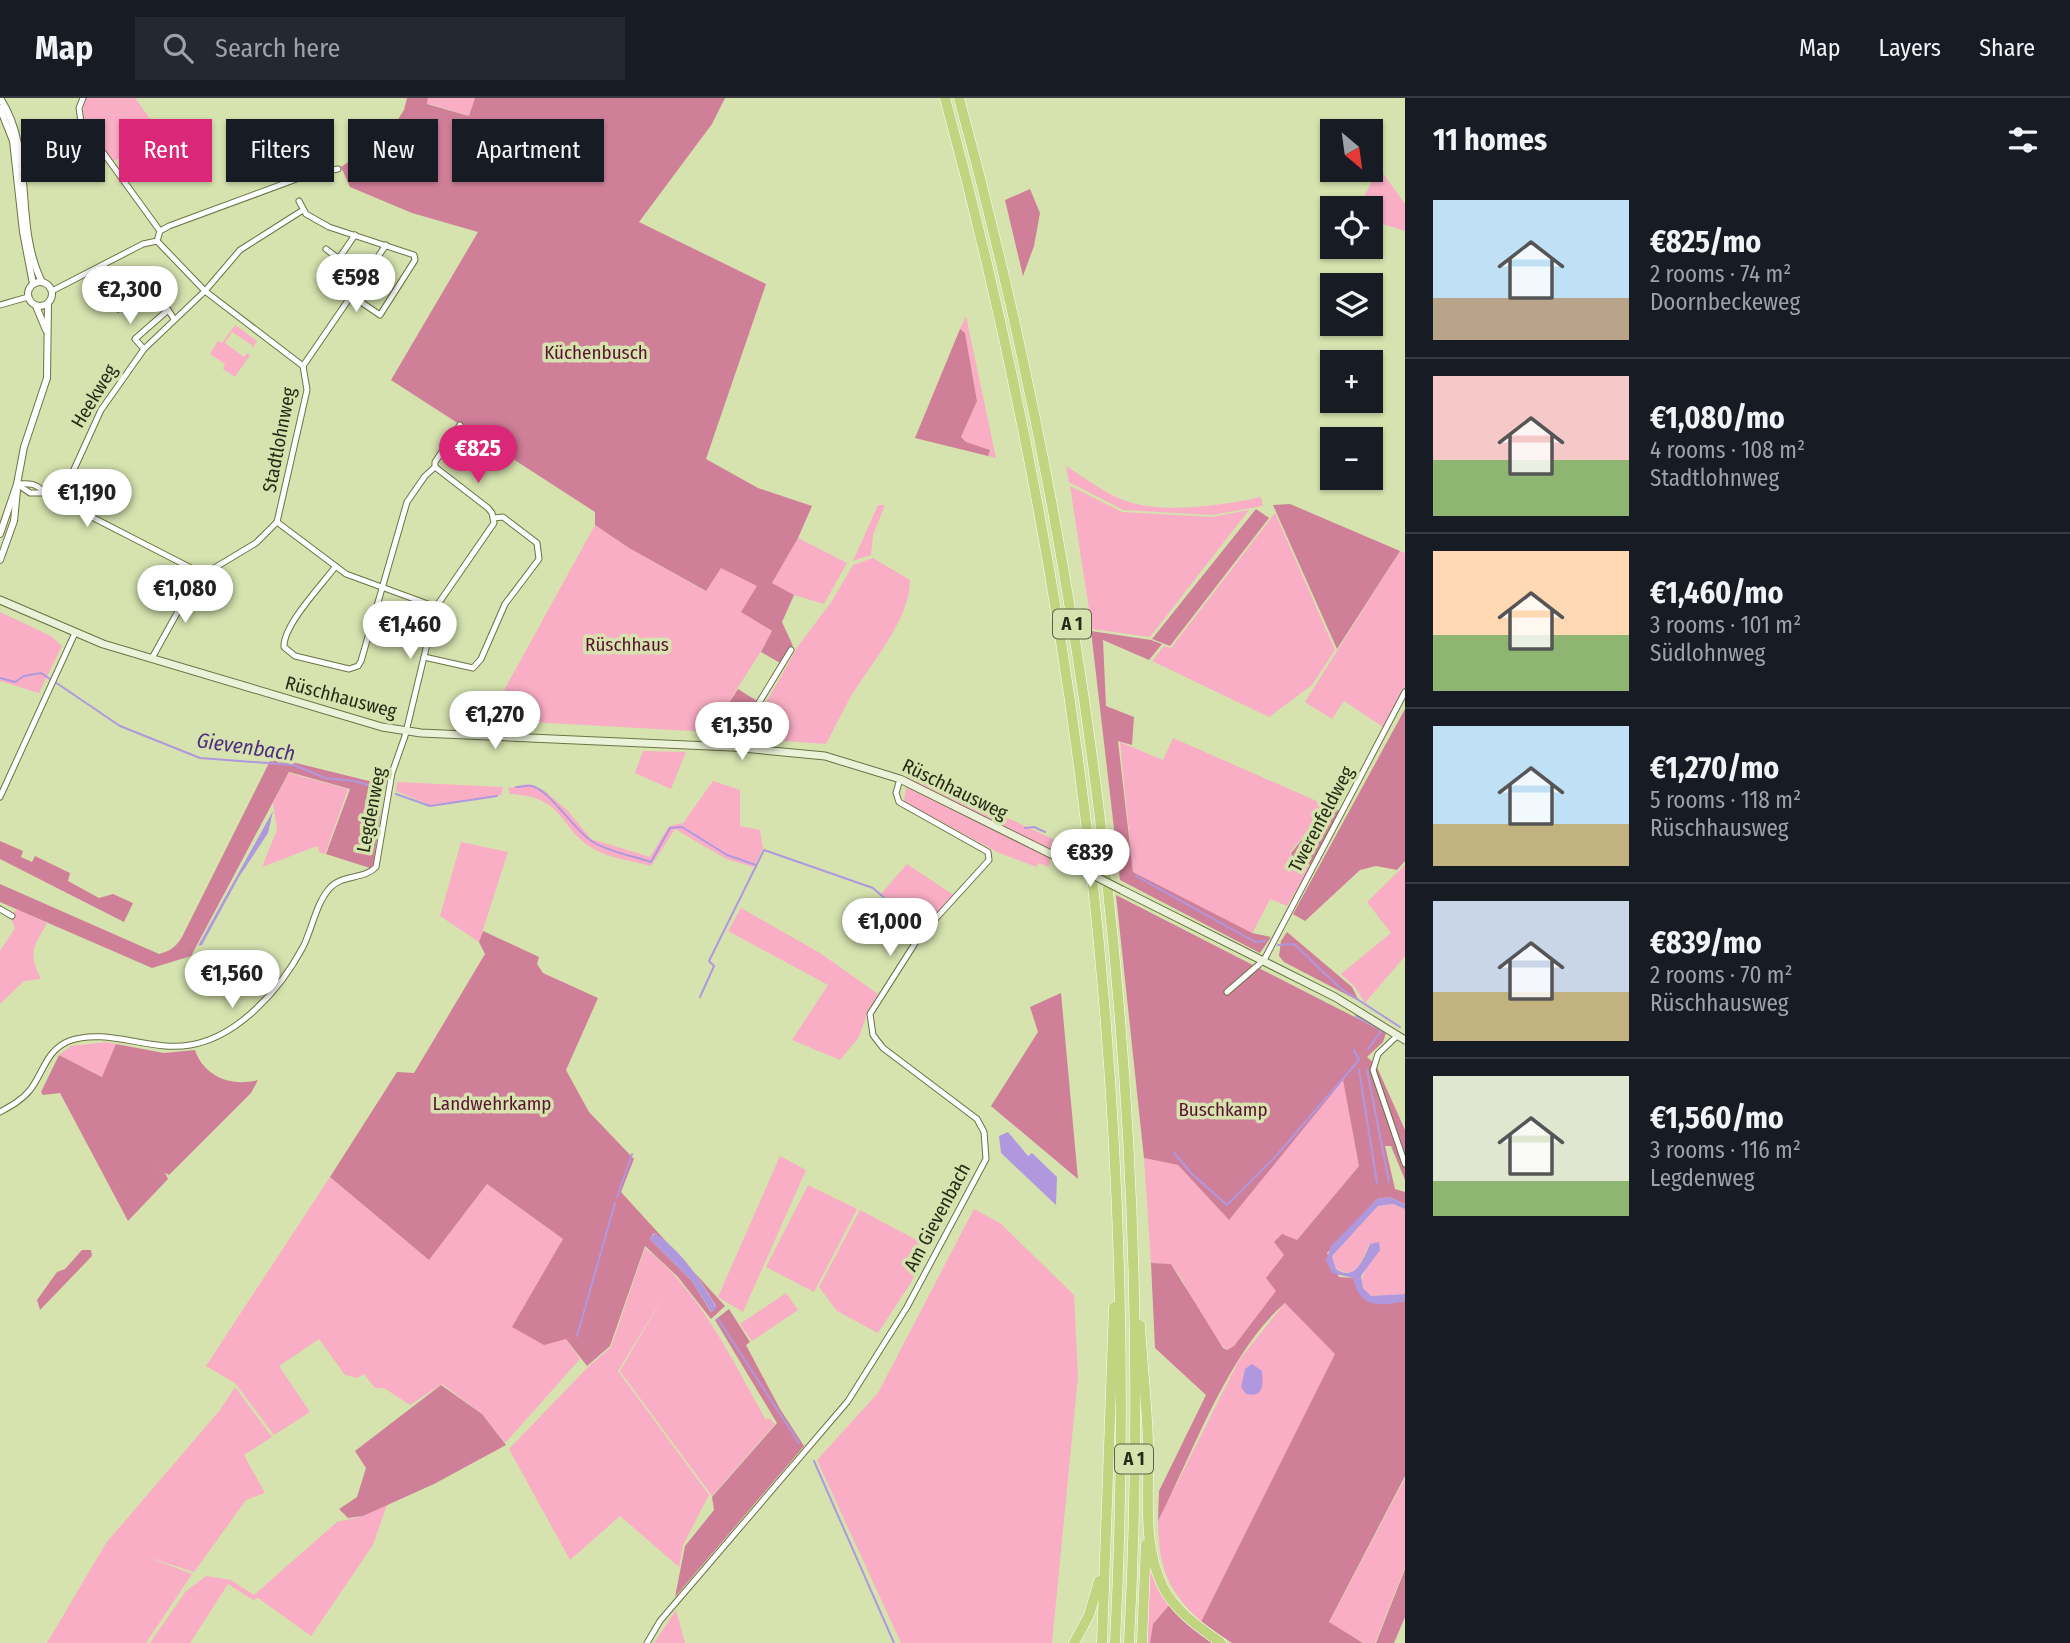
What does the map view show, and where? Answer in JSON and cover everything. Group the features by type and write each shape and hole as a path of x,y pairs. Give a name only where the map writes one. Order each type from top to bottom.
{"highway":[{"name":"A 1","path":"945,98 984,248 1021,414 1071,706 1090,853 1110,1086 1120,1284 1122,1406 1115,1643"},
{"name":"A 1","path":"959,98 988,207 1031,398 1087,716 1103,851 1125,1092 1133,1275 1134,1521 1129,1643"},
{"path":"1133,1275 1139,1284 1146,1391 1148,1513 1142,1643"},
{"path":"1102,1643 1114,1298 1120,1284"},
{"path":"1148,1513 1153,1558 1166,1592 1184,1614 1221,1643"},
{"path":"1074,1643 1085,1625 1095,1598 1104,1528"}],"main road":[{"name":"Rüschhausweg","path":"0,600 75,633 152,658 345,717 406,731 732,747 825,756 900,779 1264,960 1335,997 1402,1037"}],"street":[{"path":"0,98 12,119 18,139 30,242 42,282 52,291"},
{"path":"83,98 79,108 81,121 160,231"},
{"path":"0,108 13,141 23,232 33,284 29,297"},
{"path":"160,231 289,181 338,169"},
{"path":"299,201 303,210 318,221 414,255 415,260 380,315 352,296"},
{"name":"Heekweg","path":"60,500 101,410 144,349 205,291 240,250 303,210"},
{"path":"1,531 17,485 24,447 47,378 48,303 52,291 143,244 157,241 160,231"},
{"path":"333,267 355,235"},
{"name":"Stadtlohnweg","path":"157,241 205,291 303,366 307,390 277,522 256,543 199,576"},
{"path":"303,366 386,245"},
{"path":"326,249 339,259"},
{"path":"33,284 42,282"},
{"path":"118,309 150,289 156,290 174,319"},
{"path":"0,305 29,297"},
{"path":"29,297 36,306 48,335"},
{"path":"36,306 48,303"},
{"name":"Heekweg","path":"144,349 135,340 168,310"},
{"path":"335,567 286,632 284,647 295,656 349,670 358,666 407,502 425,476 435,467 435,462 460,425"},
{"path":"277,522 335,567 360,580 436,607 492,528 494,519 488,508 435,467"},
{"path":"17,485 30,483 45,494 195,570 199,576 152,658"},
{"path":"0,559 14,521 17,485"},
{"path":"424,657 473,668 481,659 505,604 539,559 537,543 503,517 494,519"},
{"name":"Legdenweg","path":"0,1112 24,1097 57,1048 72,1040 100,1038 147,1045 187,1046 214,1037 238,1023 263,1000 290,968 303,947 329,888 376,867 387,797 436,607"},
{"path":"0,797 75,633"},
{"path":"732,747 791,650"},
{"name":"Twerenfeldweg","path":"1264,960 1405,692"},
{"name":"Am Gievenbach","path":"647,1643 660,1621 848,1401 907,1307 986,1159 984,1132 977,1119 883,1048 871,1028 870,1014 919,937 989,860 988,852 899,802 896,793 900,779"},
{"path":"0,909 12,916"},
{"path":"1227,992 1264,960"},
{"path":"1402,1037 1378,1054 1373,1070 1405,1164"}],"green space":[{"path":"86,98 135,98 150,119 119,119 119,158 112,161 105,152 105,119 85,119"},
{"name":"Küchenbusch","path":"407,98 428,98 427,104 469,116 475,98 725,98 712,124 639,222 766,284 706,459 758,488 812,506 798,538 772,583 794,595 782,622 793,646 780,663 761,652 772,631 741,612 757,586 721,568 706,591 629,548 595,525 595,512 391,380 478,232 412,213 350,187 341,167 348,162 348,182 438,182 438,119 398,119"},
{"path":"428,98 475,98 470,116 426,103"},
{"path":"1383,174 1405,204 1405,231 1383,224 1383,196 1364,196 1372,182 1383,182"},
{"path":"1030,189 1040,213 1034,246 1023,276 1005,200"},
{"path":"966,316 996,458 988,456 990,450 966,442 961,437 977,401 965,333 960,329"},
{"path":"235,325 257,341 252,349 252,345 232,332 225,343 244,357 247,353 250,355 235,377 223,369 225,364 210,354 218,341 222,343"},
{"path":"960,329 965,333 977,401 961,437 966,442 990,450 988,456 915,438"},
{"path":"1066,466 1110,494 1132,503 1188,508 1261,497 1263,506 1212,515 1123,510 1069,482"},
{"path":"1070,486 1122,512 1212,517 1249,510 1150,637 1092,629"},
{"path":"1290,504 1400,551 1337,649 1273,505"},
{"path":"878,505 885,505 873,535 871,555 853,561"},
{"path":"1256,509 1269,518 1170,646 1152,639"},
{"path":"1275,513 1335,650 1312,685 1269,717 1152,661 1164,646 1171,648"},
{"name":"Rüschhaus","path":"595,525 629,548 705,591 721,567 758,586 742,612 773,632 710,732 531,722 486,723"},
{"path":"798,538 847,563 824,604 794,595 772,583"},
{"path":"1400,551 1405,553 1405,686 1383,727 1344,701 1332,719 1305,702"},
{"path":"873,558 910,580 908,595 896,627 849,700 826,744 746,738 798,646 832,601 853,565"},
{"path":"0,612 51,636 62,646 39,693 0,681"},
{"path":"1091,631 1162,644 1149,660 1103,640 1106,706 1134,717 1132,745 1118,741 1133,872 1252,933 1271,937 1260,953 1120,880"},
{"path":"738,689 757,701 735,734 710,732"},
{"path":"1405,709 1405,861 1397,870 1376,866 1360,870 1305,921 1293,914"},
{"path":"1173,738 1328,806 1290,852 1294,861 1310,867 1287,906 1270,899 1252,934 1133,872 1120,742 1163,760"},
{"path":"643,751 686,752 671,789 635,773"},
{"path":"272,757 385,785 373,865 370,868 326,854 350,789 289,772 191,956 152,968 0,902 0,884 159,954 170,950 182,937"},
{"path":"908,772 1053,839 1049,867 1038,863 1037,867 999,853 904,802"},
{"path":"289,773 348,789 325,854 320,853 317,846 262,867 277,830 273,803"},
{"path":"713,781 740,790 740,826 760,830 763,848 754,867 726,859 675,829 651,866 610,856 585,843 553,808 529,797 510,794 508,788 529,784 545,791 569,812 591,839 650,857 669,826 683,823"},
{"path":"397,782 503,787 501,795 430,805 396,791"},
{"path":"1329,806 1341,811 1310,865 1294,859 1291,853"},
{"path":"0,841 23,851 21,857 32,862 35,856 70,873 68,881 99,898 113,894 133,903 124,922 0,859"},
{"path":"461,842 508,852 479,942 440,916"},
{"path":"907,864 955,896 917,937 897,908 881,894"},
{"path":"1405,865 1405,956 1365,1003 1355,987 1341,974 1391,933 1367,902"},
{"name":"Buschkamp","path":"1116,895 1386,1033 1383,1042 1367,1057 1376,1065 1405,1130 1405,1180 1391,1146 1385,1146 1395,1189 1405,1192 1405,1204 1389,1197 1377,1199 1327,1253 1339,1277 1353,1278 1377,1304 1405,1301 1405,1476 1329,1622 1363,1643 1232,1643 1201,1622 1335,1354 1285,1303 1246,1348 1229,1376 1158,1521 1159,1491 1206,1395 1155,1348 1151,1263 1171,1264 1223,1348 1227,1350 1234,1346 1276,1291 1266,1278 1284,1255 1274,1242 1282,1234 1297,1240 1359,1166 1343,1080 1229,1220 1178,1165 1144,1158"},
{"path":"741,908 820,953 878,994 869,1009 859,1037 840,1060 792,1040 828,985 728,931"},
{"path":"17,909 47,923 33,956 41,979 24,981 0,1004 0,951 15,928 10,916"},
{"name":"Landwehrkamp","path":"483,931 539,957 537,964 543,973 598,998 566,1070 589,1112 634,1159 621,1192 670,1246 654,1233 650,1239 692,1281 711,1312 716,1306 692,1269 725,1306 711,1319 678,1277 645,1246 610,1346 587,1366 566,1339 544,1345 512,1327 563,1239 487,1184 429,1260 330,1177 397,1072 414,1073 485,954 479,942"},
{"path":"1287,932 1352,987 1359,1001 1284,962 1279,956 1281,941"},
{"path":"1061,993 1078,1179 991,1106 1038,1032 1030,1007"},
{"path":"107,1042 116,1044 103,1077 59,1055 71,1046"},
{"path":"116,1044 164,1053 195,1050 205,1067 220,1078 238,1082 258,1080 251,1093 169,1175 141,1160 165,1173 168,1179 128,1221 60,1093 43,1095 41,1092 59,1055 102,1077"},
{"path":"1343,1079 1359,1166 1296,1241 1274,1242 1285,1255 1277,1291 1234,1346 1227,1350 1211,1332 1171,1264 1151,1263 1144,1158 1178,1165 1229,1220"},
{"path":"780,1156 806,1170 743,1312 718,1297"},
{"path":"330,1177 429,1260 487,1184 563,1239 513,1327 566,1339 580,1359 505,1443 482,1414 442,1384 410,1405 384,1388 375,1388 364,1374 357,1378 345,1375 319,1339 279,1366 310,1412 274,1435 235,1383 206,1366"},
{"path":"808,1185 857,1209 814,1292 766,1267"},
{"path":"1393,1204 1405,1209 1405,1294 1371,1296 1362,1283 1370,1259 1369,1244 1361,1262 1353,1271 1343,1272 1336,1268 1332,1256 1378,1206"},
{"path":"974,1209 1000,1223 1074,1295 1078,1376 1052,1643 901,1643 817,1460 878,1393"},
{"path":"860,1210 926,1245 912,1281 878,1333 837,1311 819,1287"},
{"path":"645,1248 683,1285 699,1306 728,1351 766,1420 769,1418 775,1424 712,1496 620,1371 666,1292 618,1371 709,1495 683,1545 679,1567 620,1516 570,1560 509,1449 588,1367 611,1347"},
{"path":"82,1250 91,1250 92,1256 40,1310 37,1300 57,1272 65,1269"},
{"path":"786,1293 798,1310 752,1341 740,1324"},
{"path":"1285,1303 1336,1353 1201,1622 1180,1599 1167,1577 1160,1552 1158,1521 1239,1360"},
{"path":"729,1309 750,1342 746,1345 780,1409 804,1446 675,1597 685,1546 714,1510 712,1497 777,1423 715,1320"},
{"path":"441,1385 482,1414 506,1445 434,1484 363,1516 348,1518 339,1509 357,1497 366,1468 355,1451"},
{"path":"235,1387 272,1437 244,1455 265,1493 246,1500 194,1572 147,1557 192,1574 146,1643 47,1643 106,1543 220,1410"},
{"path":"1405,1478 1405,1567 1375,1643 1364,1643 1329,1623"},
{"path":"387,1505 373,1545 311,1636 258,1598 253,1600 228,1584 190,1643 150,1643 186,1591 206,1576 231,1580 254,1595 337,1522 363,1516"},
{"path":"1149,1559 1171,1603 1153,1624 1150,1643 1145,1643"},
{"path":"1405,1569 1405,1617 1394,1643 1376,1643"},
{"path":"1171,1603 1214,1643 1150,1643 1153,1624"},
{"path":"676,1610 685,1643 654,1643"}],"shaded area":[{"path":"273,811 268,833 239,877 202,945 198,946"},
{"path":"1008,1132 1028,1156 1032,1153 1057,1177 1056,1205 1001,1153 999,1136"},
{"path":"1389,1197 1405,1204 1405,1209 1393,1204 1378,1206 1332,1256 1336,1269 1349,1273 1358,1267 1370,1244 1379,1242 1380,1250 1361,1276 1363,1288 1371,1296 1405,1294 1405,1301 1379,1304 1360,1295 1353,1278 1332,1273 1326,1260 1331,1246 1377,1199"},
{"path":"655,1233 682,1257 697,1276 716,1307 712,1313 692,1281 650,1239"},
{"path":"1252,1364 1262,1371 1262,1381 1259,1392 1252,1395 1246,1394 1241,1387 1245,1369"}],"waterway":[{"name":"Gievenbach","path":"0,678 15,682 24,676 41,673 50,679"},
{"name":"Gievenbach","path":"55,682 120,726 200,758 294,765 325,778 354,781 383,789"},
{"name":"Gievenbach","path":"516,787 530,786 539,789 586,837 614,851 651,862 670,828 682,827 727,855 756,865"},
{"name":"Gievenbach","path":"396,794 430,806 497,796"},
{"name":"Gievenbach","path":"1025,828 1034,827 1045,832"},
{"name":"Gievenbach","path":"700,997 714,966 709,961 764,850 873,888 898,910 913,932"},
{"name":"Gievenbach","path":"1136,876 1255,942 1265,941"},
{"name":"Gievenbach","path":"1278,945 1294,944 1340,988 1400,1027"},
{"path":"1356,1016 1380,1029 1368,1049"},
{"path":"1174,1153 1192,1174 1227,1205 1276,1156 1359,1060 1354,1050"},
{"path":"1359,1070 1377,1183"},
{"path":"1367,1070 1389,1182"},
{"path":"617,1197 632,1154"},
{"path":"577,1336 615,1203"},
{"path":"718,1319 799,1443"},
{"path":"814,1461 894,1643"}]}
